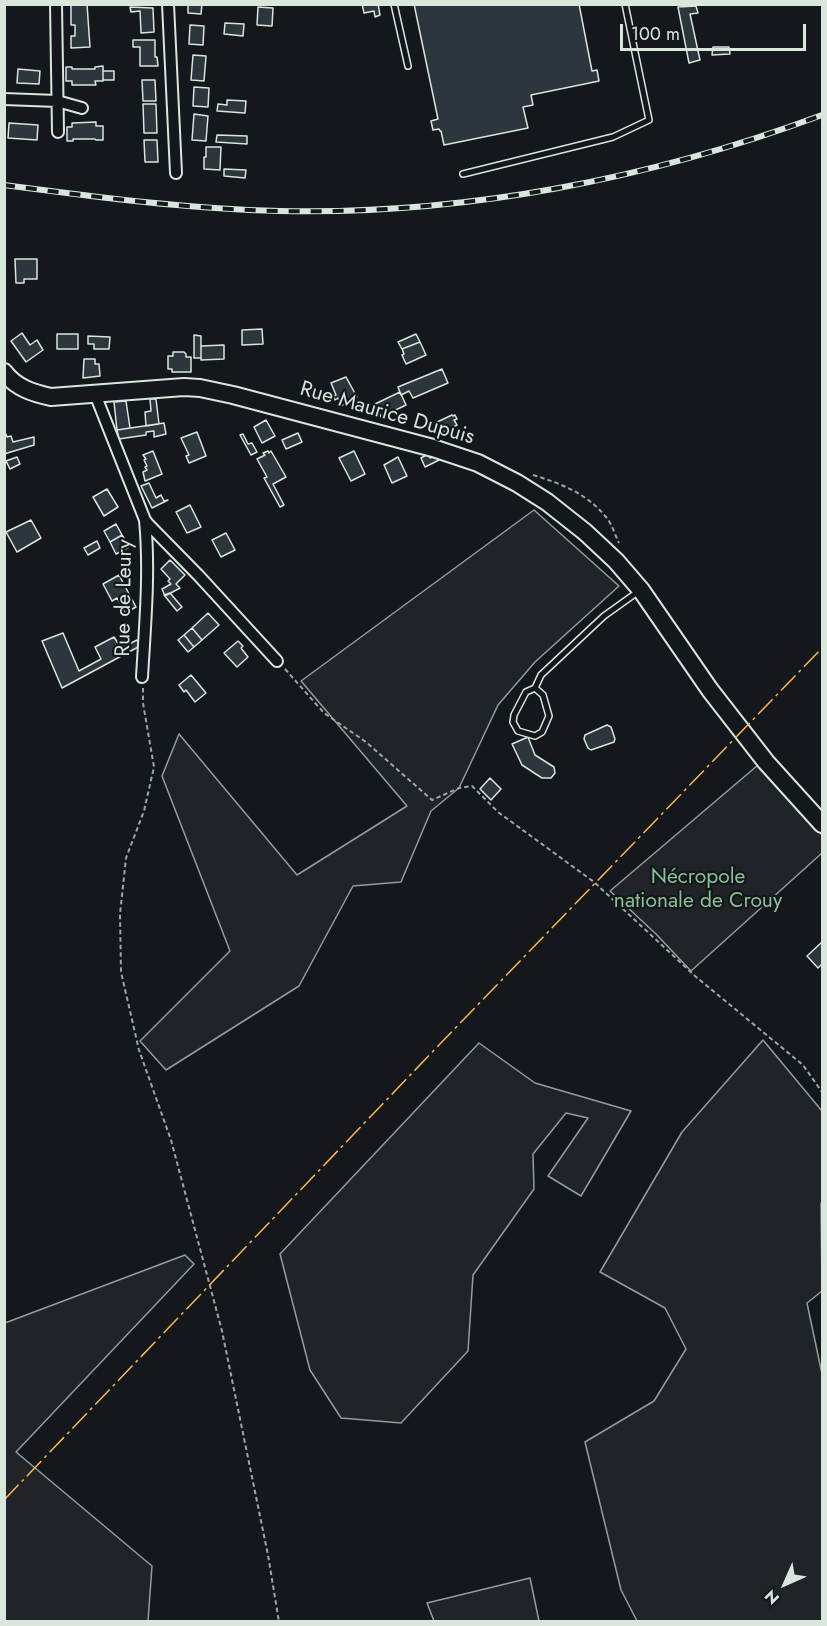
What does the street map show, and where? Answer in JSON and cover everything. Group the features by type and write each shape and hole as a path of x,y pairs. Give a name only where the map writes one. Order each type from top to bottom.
{"main road":[{"name":"Rue Maurice Dupuis","path":"6,376 26,390 51,397 167,388 214,390 414,442 478,463 517,483 547,502 585,532 616,561 641,590 710,690 766,762 822,824"}],"street":[{"path":"56,4 58,132"},
{"path":"168,4 176,173"},
{"path":"4,99 57,101 82,108"},
{"path":"95,394 145,520 200,576 277,661"},
{"name":"Rue de Leury","path":"142,676 147,598 145,520"}],"lane":[{"path":"394,4 408,66"},
{"path":"463,174 613,137 649,120 625,4"},
{"path":"535,688 543,695 549,716 542,732 535,736 518,731 513,722 514,715 526,692 535,688 542,675 603,616 641,590"}],"path":[{"path":"277,661 324,713 366,742 432,800 459,788 472,786 498,812 594,882 695,976 803,1065 822,1092"},
{"path":"142,676 143,703 154,766 144,810 126,858 120,914 121,972 139,1050 171,1140 222,1331 268,1555 279,1622"}],"green space":[{"path":"534,510 619,586 535,662 498,705 459,788 431,811 401,882 353,886 299,986 166,1070 140,1041 230,951 162,776 179,734 297,875 407,806 301,681"},
{"name":"Nécropole nationale de Crouy","path":"758,765 822,835 822,853 691,971 610,891"},
{"path":"763,1040 822,1111 822,1291 807,1303 822,1374 822,1621 637,1621 621,1590 585,1442 654,1401 686,1349 665,1308 600,1272 682,1132"},
{"path":"479,1043 535,1083 631,1111 581,1196 548,1176 588,1118 566,1113 533,1154 534,1189 473,1275 468,1351 401,1423 341,1418 310,1370 280,1254"},
{"path":"185,1255 194,1264 16,1452 152,1566 148,1621 5,1621 5,1323"},
{"path":"530,1578 539,1621 434,1621 427,1603"}],"building":[{"path":"71,4 87,4 90,47 71,48 71,36 75,36 75,25 71,25"},
{"path":"187,4 202,4 201,14 188,13"},
{"path":"362,4 378,4 380,15 375,17 374,11 364,13"},
{"path":"414,4 579,4 592,71 597,70 599,81 531,95 533,105 523,107 528,128 444,145 441,131 433,130 431,121 438,119"},
{"path":"696,6 698,13 690,14 700,60 689,63 678,7"},
{"path":"130,7 153,8 154,32 141,33 140,11 131,12"},
{"path":"258,7 273,8 272,26 257,25"},
{"path":"225,23 244,24 243,36 224,34"},
{"path":"190,25 204,26 203,45 189,44"},
{"path":"133,40 155,40 155,57 157,57 158,66 140,66 140,47 133,47"},
{"path":"713,47 729,47 730,54 712,55"},
{"path":"193,55 206,56 204,81 191,80"},
{"path":"103,66 103,81 95,81 96,85 72,85 72,81 66,81 66,67 95,69 95,67"},
{"path":"18,69 40,71 39,84 17,83"},
{"path":"103,71 114,71 114,80 103,80"},
{"path":"142,80 155,80 156,101 143,101"},
{"path":"194,87 209,88 208,107 193,106"},
{"path":"227,100 246,101 245,113 217,111 218,104 227,105"},
{"path":"143,104 156,104 157,133 144,133"},
{"path":"194,114 208,116 206,141 192,140"},
{"path":"96,122 96,126 103,126 103,140 73,139 73,141 67,141 67,127 72,127 72,123"},
{"path":"9,123 38,125 37,140 8,138"},
{"path":"217,135 247,136 247,144 216,142"},
{"path":"144,140 157,140 158,162 145,162"},
{"path":"206,147 221,147 220,170 204,169"},
{"path":"224,169 246,170 245,178 224,176"},
{"path":"15,259 37,259 37,279 24,279 24,283 16,283"},
{"path":"262,329 263,344 242,345 242,330"},
{"path":"22,333 30,345 37,340 43,350 26,362 11,341"},
{"path":"57,334 78,334 78,349 57,349"},
{"path":"416,334 420,342 402,349 398,342"},
{"path":"194,335 201,336 201,358 194,358"},
{"path":"88,336 110,337 109,349 94,349 94,344 88,344"},
{"path":"420,342 426,355 406,364 402,349"},
{"path":"224,345 224,359 201,360 201,346"},
{"path":"173,352 184,352 186,357 191,357 191,372 172,372 172,369 168,369 168,356 173,356"},
{"path":"84,359 95,359 95,364 99,364 100,376 83,378"},
{"path":"442,369 448,383 413,398 409,391 401,395 398,387"},
{"path":"346,377 357,397 341,406 338,398 335,400 333,396 336,395 331,383"},
{"path":"400,392 406,405 381,417 375,404"},
{"path":"150,399 156,399 159,424 146,426 145,412 151,411"},
{"path":"126,401 130,428 117,430 114,402"},
{"path":"455,415 457,419 454,420 457,425 441,434 435,423"},
{"path":"266,420 275,436 262,443 254,427"},
{"path":"164,423 166,434 154,437 154,431 146,432 146,435 119,439 117,430"},
{"path":"197,432 206,456 189,463 186,456 189,455 181,438"},
{"path":"298,433 302,442 286,449 282,440"},
{"path":"4,434 7,437 11,436 13,442 34,437 34,445 4,454"},
{"path":"243,434 248,444 252,443 257,452 251,455 240,435"},
{"path":"153,451 162,474 145,481 143,472 147,470 145,467 147,466 143,455"},
{"path":"268,451 269,453 271,451 286,477 273,484 284,505 280,507 264,478 267,477 257,459"},
{"path":"354,451 365,474 351,481 339,458"},
{"path":"428,454 430,458 438,455 445,457 425,467 421,458"},
{"path":"17,457 20,464 10,469 6,461"},
{"path":"398,457 407,476 392,483 384,465"},
{"path":"149,483 156,498 161,495 164,501 168,500 152,508 141,486"},
{"path":"107,489 118,507 104,516 93,497"},
{"path":"190,505 201,527 187,533 176,512"},
{"path":"31,520 41,538 17,552 6,532"},
{"path":"116,524 122,535 110,542 104,531"},
{"path":"226,533 235,550 221,557 212,540"},
{"path":"122,535 129,547 116,554 110,542"},
{"path":"97,541 100,548 88,555 84,548"},
{"path":"170,560 185,575 176,584 180,588 165,596 162,589 171,584 168,581 170,579 161,569"},
{"path":"119,575 136,607 125,613 117,598 112,601 103,584"},
{"path":"170,593 182,607 177,611 164,595"},
{"path":"208,613 219,625 202,640 192,628"},
{"path":"192,628 202,640 194,647 184,635"},
{"path":"63,633 79,671 101,659 95,647 114,637 121,648 137,640 140,646 62,688 42,641"},
{"path":"184,635 194,647 188,652 178,640"},
{"path":"238,641 248,657 237,667 224,653"},
{"path":"191,675 206,693 195,702 179,685"},
{"path":"607,725 611,727 614,742 591,750 588,748 584,739 585,735"},
{"path":"528,737 535,755 554,767 555,773 551,778 542,778 522,765 512,744"},
{"path":"490,778 501,789 491,800 480,789"},
{"path":"822,942 822,964 818,968 807,956"}],"railway":[{"path":"4,185 142,202 246,210 349,211 419,207 487,199 624,175 691,158 822,115"}],"power":[{"path":"4,1500 822,648"}]}
